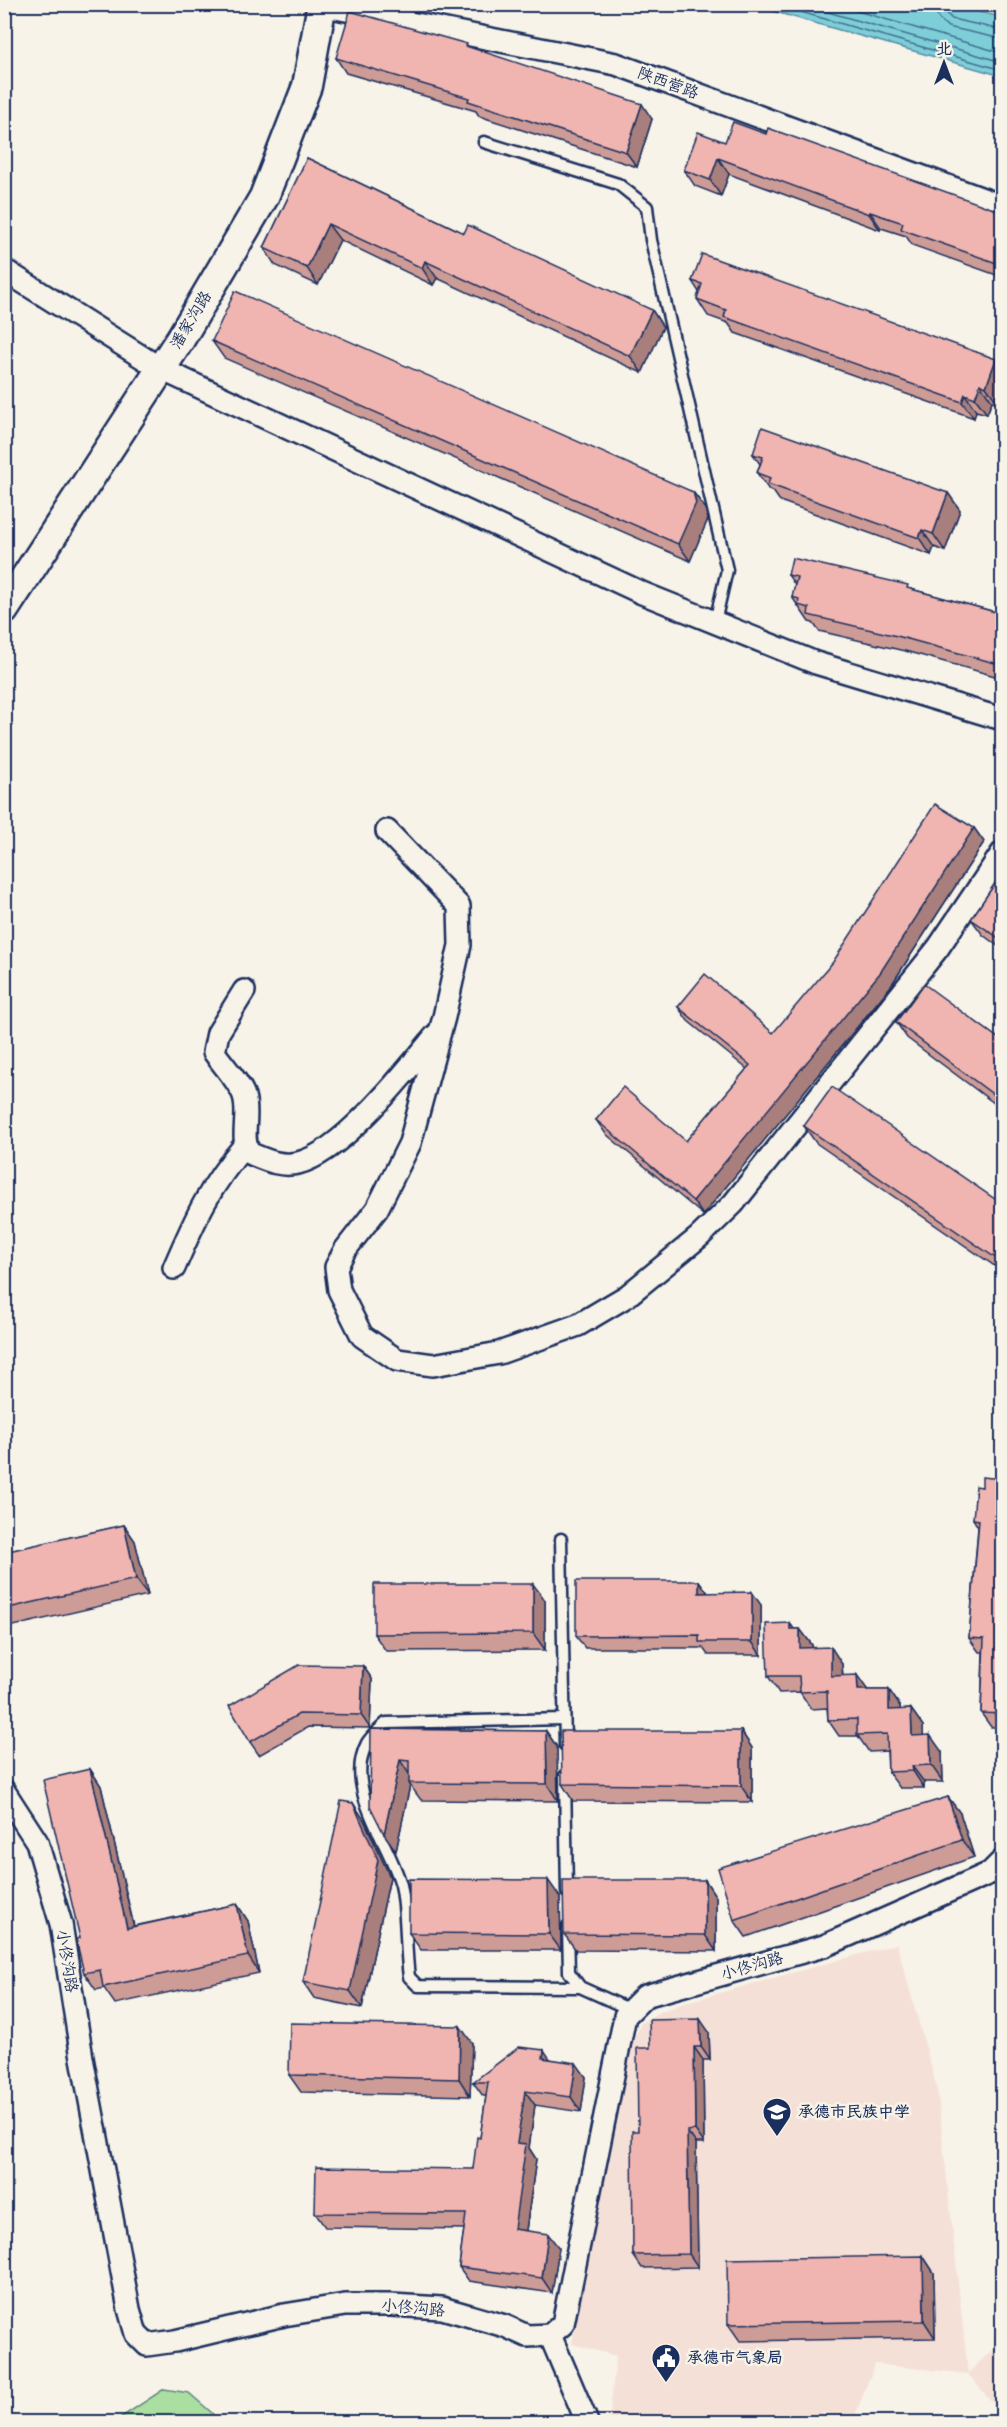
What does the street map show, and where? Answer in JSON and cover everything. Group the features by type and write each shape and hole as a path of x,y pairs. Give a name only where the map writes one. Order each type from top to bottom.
{"street":[{"name":"陕西营路","path":"322,5 616,64 1002,206"},
{"name":"潘家沟路","path":"4,610 161,369 264,197 307,86 322,5"},
{"path":"4,270 161,369 642,593 816,663 1002,719"},
{"path":"387,831 459,906 460,945 410,1143 377,1209 345,1250 336,1267 339,1290 362,1336 397,1360 433,1365 499,1353 578,1324 627,1296 699,1238 733,1204 930,957 1002,853"},
{"path":"244,991 218,1033 214,1052 244,1095 245,1146 249,1154 275,1164 298,1163 320,1154 363,1117 401,1077 440,1030"},
{"path":"174,1268 198,1210 230,1161 245,1146"},
{"name":"小佟沟路","path":"4,1791 37,1842 61,1924 82,2058 129,2309 136,2334 147,2345 175,2341 284,2314 345,2305 442,2308 505,2326 527,2336 550,2335"},
{"name":"小佟沟路","path":"631,2010 645,1996 824,1946 990,1873 1002,1861"},
{"path":"587,2422 550,2335 563,2324 617,2050 625,2016 631,2010"}],"lane":[{"path":"484,142 618,184 647,207 651,240 727,570 715,622"},
{"path":"561,1539 569,1972 580,1987"},
{"path":"564,1719 386,1723 367,1742 360,1763 360,1786 391,1855 401,1887 409,1977 418,1986 580,1987 631,2010"}],"shaded area":[{"name":"承德市民族中学","path":"897,1944 937,2088 968,2373 1002,2341 1002,2414 968,2374 875,2364 853,2421 822,2412 821,2422 609,2422 616,2356 572,2344 629,2050 641,2023 659,2012 690,2001"}],"green space":[{"path":"164,2389 189,2393 212,2413 218,2422 114,2422"}],"water":[{"path":"751,5 946,5 1002,17 1002,76"}],"building":[{"path":"350,11 467,44 466,46 642,104 626,152 468,101 469,98 336,58"},
{"path":"733,122 766,134 768,128 1002,212 1002,265 901,229 903,223 870,212 869,214 718,158 710,180 684,170 698,132 725,142"},
{"path":"307,158 464,233 468,225 652,310 630,356 425,261 422,268 328,224 307,268 264,248"},
{"path":"702,254 996,359 986,387 980,384 975,398 965,394 962,402 724,317 726,310 697,299 702,284 692,281"},
{"path":"235,291 693,492 696,503 678,544 212,341"},
{"path":"762,427 948,493 933,534 922,530 919,538 768,484 770,478 757,473 763,457 753,454"},
{"path":"792,558 908,585 907,588 999,613 1002,600 1002,665 897,636 808,615 809,608 798,605 799,599 792,597 797,577 788,575"},
{"path":"935,804 974,828 880,973 693,1201 596,1120 623,1087 686,1141 750,1065 678,1007 705,974 773,1033 833,962"},
{"path":"998,879 1002,883 1002,940 971,919"},
{"path":"924,984 1002,1041 1002,1101 896,1022"},
{"path":"832,1087 1002,1204 1002,1252 997,1259 804,1126"},
{"path":"982,1477 1002,1479 1002,1714 981,1713 984,1639 969,1638 979,1520 973,1519 976,1486 982,1487"},
{"path":"124,1525 136,1579 4,1609 4,1552"},
{"path":"576,1581 699,1581 699,1593 752,1592 752,1642 699,1642 699,1635 576,1636"},
{"path":"374,1584 533,1584 533,1633 374,1634"},
{"path":"790,1623 790,1629 800,1629 800,1648 831,1647 831,1676 857,1675 858,1690 889,1690 889,1710 911,1709 912,1736 930,1735 931,1765 912,1766 913,1771 888,1772 887,1734 857,1735 857,1719 828,1720 827,1691 800,1692 799,1676 768,1676 766,1624"},
{"path":"299,1665 363,1666 361,1715 299,1714 250,1742 229,1706"},
{"path":"371,1729 546,1731 547,1784 409,1783 409,1761 400,1760 384,1834 370,1806"},
{"path":"561,1731 741,1731 741,1786 562,1784"},
{"path":"90,1769 127,1928 237,1904 248,1956 103,1987 100,1970 84,1973 76,1939 80,1938 43,1780"},
{"path":"948,1797 962,1840 734,1920 718,1868"},
{"path":"341,1801 353,1803 378,1860 350,1991 303,1982"},
{"path":"409,1879 548,1880 549,1934 409,1933"},
{"path":"563,1880 705,1880 705,1935 564,1934"},
{"path":"700,2019 701,2047 694,2047 695,2130 687,2131 689,2254 633,2255 632,2131 638,2131 637,2048 650,2048 649,2020"},
{"path":"290,2023 460,2026 459,2079 289,2075"},
{"path":"519,2047 544,2050 543,2058 576,2063 571,2097 525,2091 517,2143 526,2144 514,2229 548,2234 542,2278 459,2267 466,2214 315,2213 316,2167 473,2169 488,2082 473,2082"},
{"path":"923,2256 924,2321 728,2324 727,2259"}],"place":[{"name":"承德市民族中学","path":"777,2138"},
{"name":"承德市气象局","path":"666,2384"}]}
